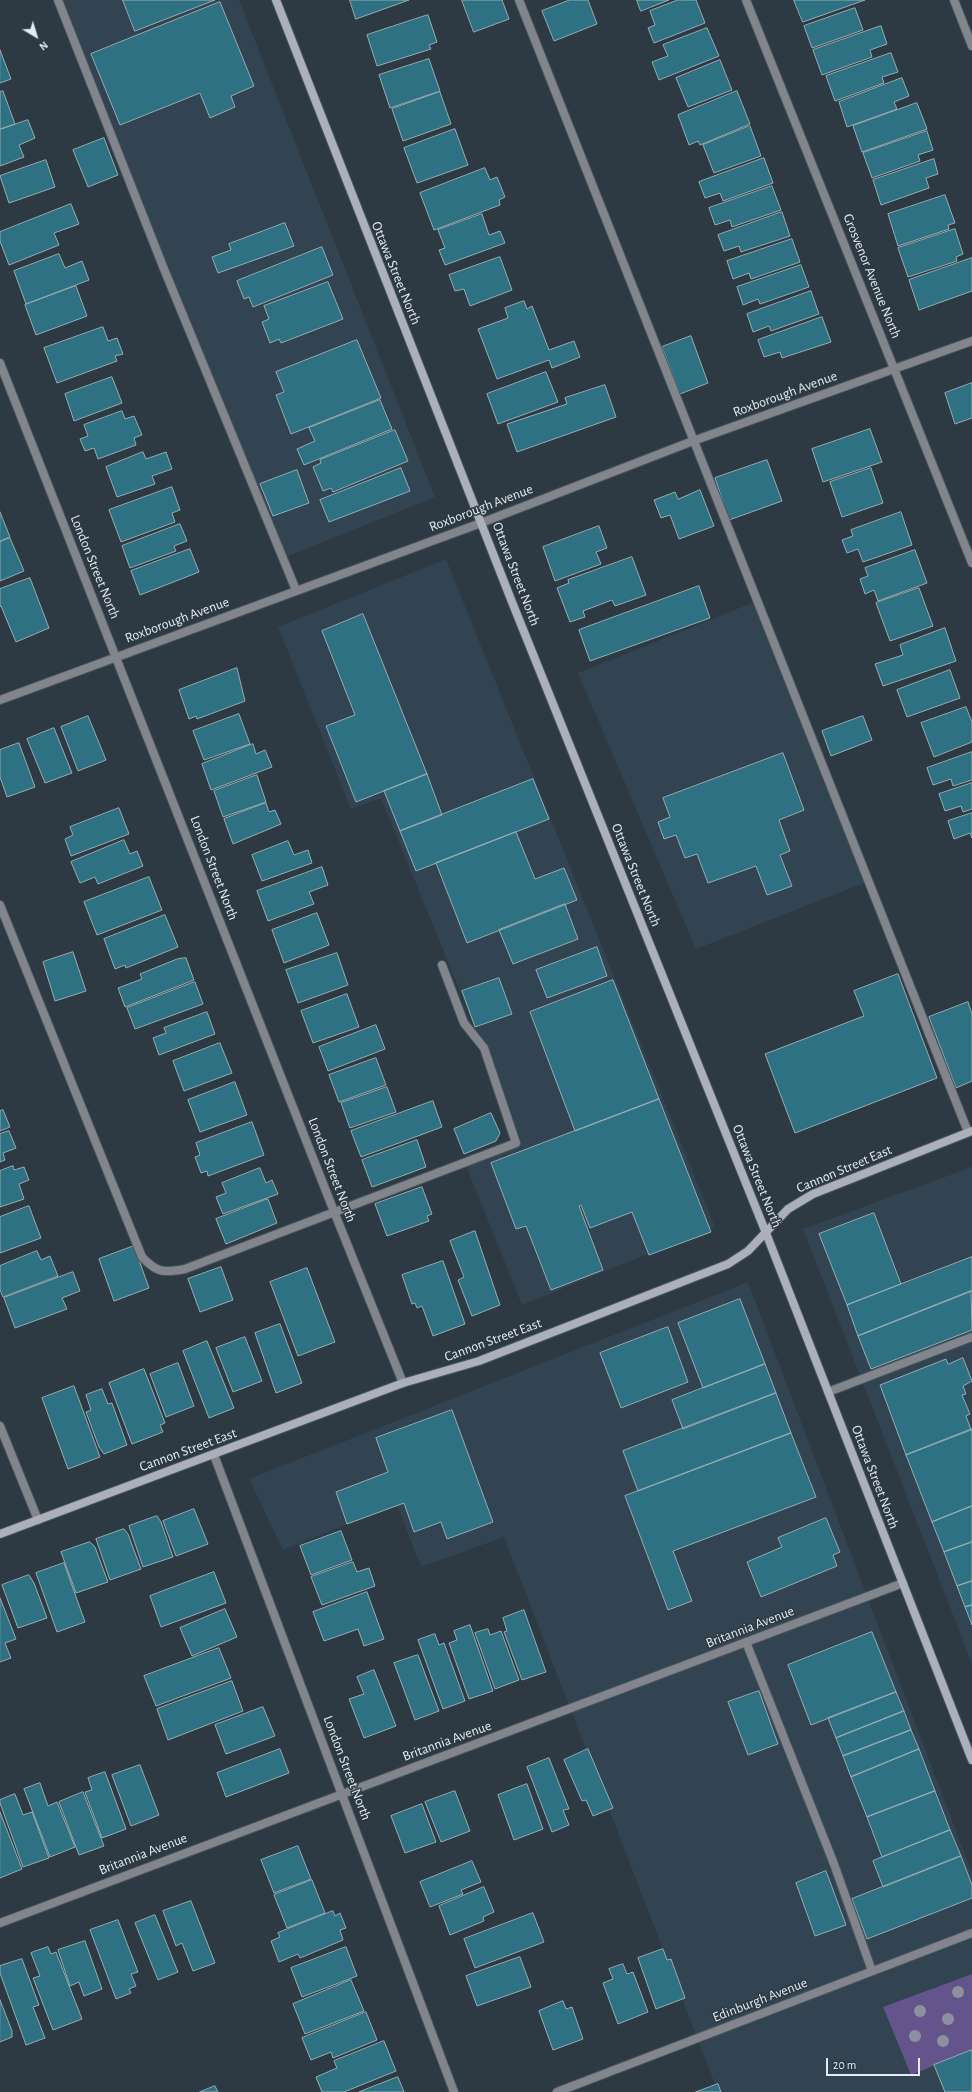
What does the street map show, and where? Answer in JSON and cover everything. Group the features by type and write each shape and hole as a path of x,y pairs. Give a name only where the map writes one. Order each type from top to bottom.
{"main road":[{"name":"Ottawa Street North","path":"276,0 482,523 766,1233 972,1760"},
{"name":"Cannon Street East","path":"0,1534 403,1383 479,1361 728,1264 748,1251 788,1209 813,1194 970,1132"}],"street":[{"path":"58,0 164,269 296,590"},
{"path":"519,0 693,441 970,1132"},
{"name":"Grosvenor Avenue North","path":"746,0 972,563"},
{"path":"954,0 972,46"},
{"name":"Roxborough Avenue","path":"0,700 296,590 482,523 693,441 972,341"},
{"name":"London Street North","path":"0,363 403,1383"},
{"path":"0,905 142,1257 152,1268 167,1273 185,1269 335,1214 516,1143 484,1048 464,1023 442,965"},
{"path":"828,1392 972,1337"},
{"path":"0,1426 38,1520"},
{"name":"London Street North","path":"214,1455 454,2092"},
{"name":"Britannia Avenue","path":"0,1923 342,1793 903,1584"},
{"path":"746,1642 834,1864 872,1971"},
{"name":"Edinburgh Avenue","path":"557,2092 972,1932"}],"shaded area":[{"path":"58,0 239,0 435,497 278,560"},
{"path":"446,559 715,1227 522,1305 466,1166 522,1143 381,798 351,809 278,627"},
{"path":"757,601 869,881 696,949 578,673"},
{"path":"972,1167 972,1664 803,1229"},
{"path":"748,1282 972,1873 972,2092 718,2092 504,1537 421,1567 397,1505 283,1550 249,1479"},
{"path":"972,1974 972,2050 911,2075 883,2007"}],"building":[{"path":"123,0 215,0 135,31"},
{"path":"350,0 409,0 356,19"},
{"path":"462,0 502,0 509,19 474,32"},
{"path":"570,0 588,0 597,24 554,41 542,11"},
{"path":"637,0 669,0 641,11"},
{"path":"678,0 696,0 705,23 654,43 648,28 655,25 650,11"},
{"path":"794,0 865,0 803,22"},
{"path":"220,2 254,86 231,96 235,107 210,118 200,93 120,125 91,54"},
{"path":"855,8 863,30 812,48 804,26"},
{"path":"428,15 437,42 429,45 431,49 377,66 367,35"},
{"path":"881,26 887,44 870,50 872,57 822,75 813,50"},
{"path":"707,28 719,56 659,80 652,62 668,56 663,45"},
{"path":"0,50 11,79 0,83"},
{"path":"891,53 898,72 882,77 884,83 835,101 826,76"},
{"path":"429,59 440,91 390,108 379,75"},
{"path":"720,60 732,90 688,107 676,78"},
{"path":"902,78 909,96 894,102 897,109 847,127 839,102"},
{"path":"3,91 15,124 0,129 0,92"},
{"path":"737,91 750,124 700,145 698,141 689,145 678,115"},
{"path":"440,92 451,124 403,141 392,109"},
{"path":"917,103 927,129 862,152 853,126"},
{"path":"28,120 35,138 19,145 24,157 0,166 0,130"},
{"path":"750,126 761,156 714,173 703,145"},
{"path":"455,129 468,165 417,183 404,148"},
{"path":"927,131 933,150 918,155 920,161 872,178 863,153"},
{"path":"104,138 118,175 88,187 73,150"},
{"path":"764,158 773,183 723,201 720,193 705,198 699,182"},
{"path":"934,159 938,174 926,178 929,188 881,205 873,180"},
{"path":"46,160 55,187 9,203 0,176"},
{"path":"485,168 490,180 497,177 505,197 499,200 500,205 434,230 420,193"},
{"path":"772,186 781,210 732,227 730,220 715,225 709,208"},
{"path":"945,195 955,223 948,225 949,229 898,246 888,214"},
{"path":"71,204 79,224 54,233 59,245 9,265 0,241 0,232"},
{"path":"782,212 790,236 741,252 739,246 724,251 718,235"},
{"path":"482,214 489,235 500,231 505,243 445,265 439,250 445,248 438,230"},
{"path":"285,223 294,246 218,273 212,257 231,250 229,244"},
{"path":"955,229 963,254 956,257 957,261 908,277 898,248"},
{"path":"792,239 800,262 751,279 749,273 733,279 727,261"},
{"path":"322,247 333,275 253,307 249,297 244,299 237,281"},
{"path":"59,254 65,268 82,261 89,280 26,304 14,271"},
{"path":"500,257 512,290 470,306 464,289 455,291 449,275"},
{"path":"972,258 972,291 919,310 909,280"},
{"path":"801,265 809,287 760,304 758,299 743,305 737,287"},
{"path":"328,282 343,319 281,343 279,339 270,343 262,322 269,319 264,306"},
{"path":"76,286 87,316 36,335 25,305"},
{"path":"811,291 819,314 771,331 769,326 753,332 747,314"},
{"path":"524,301 527,309 532,306 549,350 574,341 580,357 552,368 549,360 497,379 478,329 508,318 505,308"},
{"path":"822,317 831,342 782,358 780,352 764,357 758,340"},
{"path":"103,327 108,341 117,338 123,354 115,356 117,361 57,383 44,348"},
{"path":"691,336 708,383 680,394 662,347"},
{"path":"357,340 381,398 291,434 276,395 284,392 276,372"},
{"path":"546,372 558,402 498,424 487,394"},
{"path":"112,377 122,403 74,421 65,394"},
{"path":"972,383 972,418 955,424 945,393"},
{"path":"605,385 616,417 517,452 507,424 567,404 565,398"},
{"path":"380,400 392,429 304,465 297,449 315,441 309,428"},
{"path":"122,411 125,419 134,416 142,435 134,438 136,445 98,459 94,448 85,451 80,439 88,436 84,425"},
{"path":"870,429 882,462 823,482 812,449"},
{"path":"395,430 408,461 333,492 331,488 323,491 313,467 321,463 320,460"},
{"path":"143,452 146,459 166,452 172,469 152,476 155,484 117,497 106,467"},
{"path":"767,460 782,501 729,520 715,478"},
{"path":"401,468 410,491 329,522 320,500"},
{"path":"871,468 883,503 842,517 830,482"},
{"path":"297,470 309,503 273,516 260,484"},
{"path":"172,487 180,510 172,513 175,522 121,542 109,510"},
{"path":"700,490 714,526 679,539 670,515 661,518 654,500 675,492 678,499"},
{"path":"0,512 10,537 0,541"},
{"path":"901,512 912,545 863,562 858,549 847,553 842,540 853,536 851,530"},
{"path":"180,524 187,541 174,546 176,551 130,568 122,546"},
{"path":"599,526 607,548 596,552 601,564 555,581 543,547"},
{"path":"10,538 24,571 0,581 0,542"},
{"path":"190,549 199,572 140,595 131,571"},
{"path":"915,550 927,583 878,601 874,590 865,594 860,579 868,576 865,568"},
{"path":"632,557 646,595 615,606 612,600 583,611 585,617 570,622 557,588 569,583 568,580"},
{"path":"30,578 49,628 16,642 1,606 0,607 0,589"},
{"path":"699,586 710,618 590,661 579,630"},
{"path":"919,588 933,626 890,641 876,603"},
{"path":"363,614 427,774 356,802 326,726 355,715 322,631"},
{"path":"945,628 956,661 883,686 875,664 903,655 900,645"},
{"path":"237,668 245,701 197,719 196,716 189,719 179,690"},
{"path":"950,670 960,698 907,717 897,690"},
{"path":"966,707 972,722 972,742 934,757 921,723"},
{"path":"239,714 250,744 204,760 193,731"},
{"path":"88,716 106,760 78,771 61,727"},
{"path":"863,716 872,740 831,756 822,731"},
{"path":"54,728 72,773 45,783 27,739"},
{"path":"19,743 35,787 7,797 0,777 0,750"},
{"path":"253,744 256,754 265,750 272,767 211,790 202,764"},
{"path":"972,752 972,780 953,786 951,779 933,785 927,768"},
{"path":"783,753 804,810 779,820 790,851 780,855 792,886 767,895 756,866 708,883 697,854 685,858 676,835 664,839 658,822 670,817 663,798"},
{"path":"427,774 442,815 400,831 384,791"},
{"path":"257,775 266,802 223,817 214,791"},
{"path":"533,779 549,819 416,871 400,831"},
{"path":"972,783 972,809 963,812 961,806 945,811 939,794"},
{"path":"266,803 269,812 275,810 281,824 233,844 224,819"},
{"path":"119,808 129,834 71,856 65,839 73,835 70,827"},
{"path":"972,813 972,838 970,833 954,839 948,821"},
{"path":"516,832 535,879 564,868 577,900 467,943 436,863"},
{"path":"124,840 130,854 137,851 143,866 98,884 95,877 80,883 71,862"},
{"path":"288,841 294,855 308,850 312,863 262,881 252,855"},
{"path":"322,867 328,885 309,892 314,904 268,921 257,891"},
{"path":"149,877 162,910 97,935 84,902"},
{"path":"565,904 578,939 513,964 499,930"},
{"path":"317,913 329,945 284,963 272,930"},
{"path":"165,915 178,947 126,968 125,965 115,969 104,939"},
{"path":"597,947 607,976 547,998 536,970"},
{"path":"73,952 86,991 55,1001 43,962"},
{"path":"337,953 348,985 298,1003 286,970"},
{"path":"186,958 194,980 125,1007 118,988 142,979 140,974 177,959"},
{"path":"898,974 937,1078 795,1133 765,1054 864,1016 854,991"},
{"path":"499,978 512,1014 475,1027 462,991"},
{"path":"613,980 659,1099 575,1131 530,1012"},
{"path":"195,982 203,1004 135,1029 127,1008"},
{"path":"347,994 359,1027 313,1043 301,1011"},
{"path":"968,1002 972,1014 972,1081 956,1088 929,1017"},
{"path":"207,1012 215,1034 159,1055 153,1038 166,1033 164,1028"},
{"path":"376,1025 385,1049 328,1071 319,1047"},
{"path":"220,1043 232,1073 184,1091 173,1061"},
{"path":"376,1058 386,1085 339,1102 329,1075"},
{"path":"235,1082 247,1115 200,1132 188,1100"},
{"path":"387,1087 396,1112 350,1128 341,1103"},
{"path":"659,1099 711,1232 649,1255 632,1212 590,1228 581,1205 579,1206 603,1270 551,1290 526,1226 516,1229 491,1163"},
{"path":"433,1101 442,1127 361,1157 351,1131"},
{"path":"3,1110 10,1127 0,1131 0,1111"},
{"path":"491,1113 500,1133 496,1141 464,1154 454,1129"},
{"path":"252,1122 264,1155 208,1176 207,1171 201,1173 195,1157 200,1155 196,1143"},
{"path":"9,1131 16,1148 3,1153 5,1160 0,1162 0,1134"},
{"path":"417,1140 426,1167 372,1187 362,1160"},
{"path":"13,1166 14,1170 24,1167 29,1180 19,1184 24,1199 0,1207 0,1171"},
{"path":"260,1168 266,1183 272,1180 278,1194 223,1214 216,1197 226,1193 222,1183"},
{"path":"422,1187 432,1214 427,1216 429,1221 387,1236 375,1204"},
{"path":"268,1199 277,1223 226,1244 216,1219"},
{"path":"29,1206 41,1238 0,1253 0,1217"},
{"path":"874,1213 901,1284 847,1305 819,1234"},
{"path":"475,1231 500,1305 472,1316 458,1280 464,1277 450,1241"},
{"path":"134,1246 149,1288 114,1301 99,1259"},
{"path":"37,1251 41,1260 50,1256 58,1276 3,1297 0,1290 0,1266"},
{"path":"972,1257 972,1291 858,1336 847,1305"},
{"path":"443,1261 465,1324 433,1336 422,1306 417,1308 415,1303 412,1304 402,1275"},
{"path":"221,1267 233,1300 200,1312 188,1279"},
{"path":"307,1268 335,1342 298,1356 270,1282"},
{"path":"73,1272 80,1291 62,1298 67,1309 15,1328 4,1298"},
{"path":"971,1291 972,1330 871,1369 858,1336"},
{"path":"740,1299 765,1364 703,1388 678,1323"},
{"path":"280,1324 302,1383 276,1393 255,1333"},
{"path":"668,1327 688,1382 621,1408 600,1353"},
{"path":"245,1337 262,1381 233,1392 216,1348"},
{"path":"207,1341 234,1408 209,1418 183,1351"},
{"path":"963,1358 972,1381 963,1386 966,1394 962,1395 970,1414 966,1416 971,1430 906,1455 880,1385 946,1359 948,1364"},
{"path":"178,1363 194,1406 166,1417 150,1374"},
{"path":"765,1364 776,1393 683,1429 672,1400"},
{"path":"144,1369 165,1423 160,1425 163,1432 132,1444 109,1383"},
{"path":"74,1386 100,1457 68,1469 42,1398"},
{"path":"102,1389 108,1404 112,1403 127,1445 104,1454 99,1447 86,1412 91,1410 86,1395"},
{"path":"776,1393 791,1433 638,1491 623,1451"},
{"path":"452,1410 493,1522 447,1539 441,1522 414,1532 404,1503 347,1524 336,1492 388,1472 376,1438"},
{"path":"972,1429 972,1506 932,1522 906,1455"},
{"path":"791,1433 816,1497 673,1551 692,1601 668,1610 625,1496"},
{"path":"972,1506 972,1542 944,1552 932,1522"},
{"path":"194,1509 208,1544 176,1556 163,1521"},
{"path":"157,1516 161,1522 173,1557 143,1567 129,1526"},
{"path":"826,1518 840,1552 833,1555 837,1566 761,1597 747,1562 782,1547 778,1538"},
{"path":"124,1529 128,1534 141,1569 110,1580 96,1539"},
{"path":"341,1531 352,1560 311,1575 300,1546"},
{"path":"90,1542 95,1547 108,1582 76,1593 61,1552"},
{"path":"972,1542 972,1581 957,1586 944,1552"},
{"path":"353,1562 357,1572 369,1568 375,1586 322,1605 311,1577"},
{"path":"64,1563 85,1622 57,1632 36,1573"},
{"path":"214,1572 226,1603 161,1627 150,1596"},
{"path":"29,1575 34,1583 47,1618 18,1628 2,1585"},
{"path":"972,1581 972,1605 965,1607 957,1586"},
{"path":"367,1592 384,1639 364,1646 358,1629 324,1641 313,1612"},
{"path":"0,1598 16,1639 5,1643 11,1658 0,1662"},
{"path":"972,1605 972,1625 965,1607"},
{"path":"225,1609 237,1637 192,1656 180,1628"},
{"path":"524,1610 546,1672 522,1680 504,1632 507,1631 503,1618"},
{"path":"470,1625 493,1691 469,1699 449,1643 457,1640 454,1631"},
{"path":"488,1629 490,1635 501,1631 519,1680 495,1689 475,1633"},
{"path":"872,1632 896,1692 811,1725 788,1665"},
{"path":"435,1634 439,1645 444,1643 465,1701 443,1709 418,1640"},
{"path":"219,1648 231,1678 156,1706 144,1676"},
{"path":"418,1655 439,1711 415,1720 394,1663"},
{"path":"374,1670 396,1726 364,1738 349,1699 364,1694 357,1677"},
{"path":"232,1681 243,1711 168,1740 157,1709"},
{"path":"759,1691 778,1744 748,1755 728,1702"},
{"path":"896,1692 904,1711 836,1738 828,1718"},
{"path":"263,1707 275,1736 226,1754 215,1725"},
{"path":"904,1711 911,1730 843,1756 836,1738"},
{"path":"911,1730 919,1749 851,1777 843,1756"},
{"path":"280,1749 289,1773 226,1797 217,1773"},
{"path":"588,1749 613,1808 593,1816 586,1800 582,1801 564,1760"},
{"path":"919,1749 935,1791 867,1817 851,1777"},
{"path":"549,1758 569,1809 563,1810 569,1825 552,1832 527,1767"},
{"path":"140,1765 159,1815 131,1826 112,1775"},
{"path":"105,1772 126,1829 102,1838 85,1792 92,1790 88,1778"},
{"path":"40,1783 48,1806 57,1802 75,1847 50,1857 24,1789"},
{"path":"527,1784 543,1829 514,1840 498,1795"},
{"path":"455,1791 470,1831 441,1842 425,1802"},
{"path":"935,1791 950,1830 882,1857 867,1817"},
{"path":"83,1792 104,1846 79,1855 59,1802"},
{"path":"15,1794 23,1815 32,1812 49,1858 23,1867 0,1803 0,1800"},
{"path":"422,1804 436,1842 405,1853 391,1816"},
{"path":"0,1812 22,1869 0,1878"},
{"path":"950,1830 961,1856 883,1887 873,1861"},
{"path":"298,1846 311,1879 274,1893 261,1860"},
{"path":"961,1856 972,1885 972,1898 867,1939 852,1899"},
{"path":"472,1861 481,1882 461,1890 463,1894 430,1907 420,1882"},
{"path":"826,1871 846,1925 815,1936 796,1883"},
{"path":"312,1880 325,1913 287,1928 274,1895"},
{"path":"484,1887 494,1912 483,1917 484,1921 450,1935 439,1906"},
{"path":"191,1901 215,1963 193,1971 182,1943 176,1946 163,1911"},
{"path":"333,1911 335,1916 340,1913 346,1928 340,1930 343,1940 300,1958 298,1954 279,1962 271,1941 280,1937 278,1933"},
{"path":"533,1913 544,1942 475,1968 464,1939"},
{"path":"155,1915 178,1972 158,1980 135,1923"},
{"path":"118,1920 138,1972 131,1974 136,1986 129,1989 131,1993 116,1999 90,1930"},
{"path":"85,1941 102,1989 84,1996 79,1982 70,1986 58,1950"},
{"path":"48,1947 51,1954 56,1952 82,2019 53,2030 33,1978 40,1976 31,1953"},
{"path":"346,1947 357,1976 302,1997 291,1968"},
{"path":"663,1949 667,1960 671,1959 685,1998 656,2009 638,1958"},
{"path":"520,1957 531,1987 477,2006 466,1976"},
{"path":"22,1959 39,2005 33,2007 45,2038 26,2045 0,1973 0,1966"},
{"path":"623,1964 627,1974 633,1972 648,2012 618,2024 603,1983 613,1979 609,1969"},
{"path":"351,1980 364,2011 305,2034 293,2004"},
{"path":"0,2000 12,2031 12,2037 0,2042"},
{"path":"563,2001 566,2009 572,2007 583,2039 553,2050 539,2011"},
{"path":"366,2012 377,2040 333,2058 331,2052 311,2060 302,2038"},
{"path":"384,2041 396,2071 344,2092 322,2092 316,2077 337,2068 334,2061"},
{"path":"972,2050 972,2092 945,2092 934,2065"},
{"path":"398,2077 404,2092 359,2092"},
{"path":"718,2084 721,2092 696,2092"},
{"path":"215,2086 218,2092 200,2092"}]}
